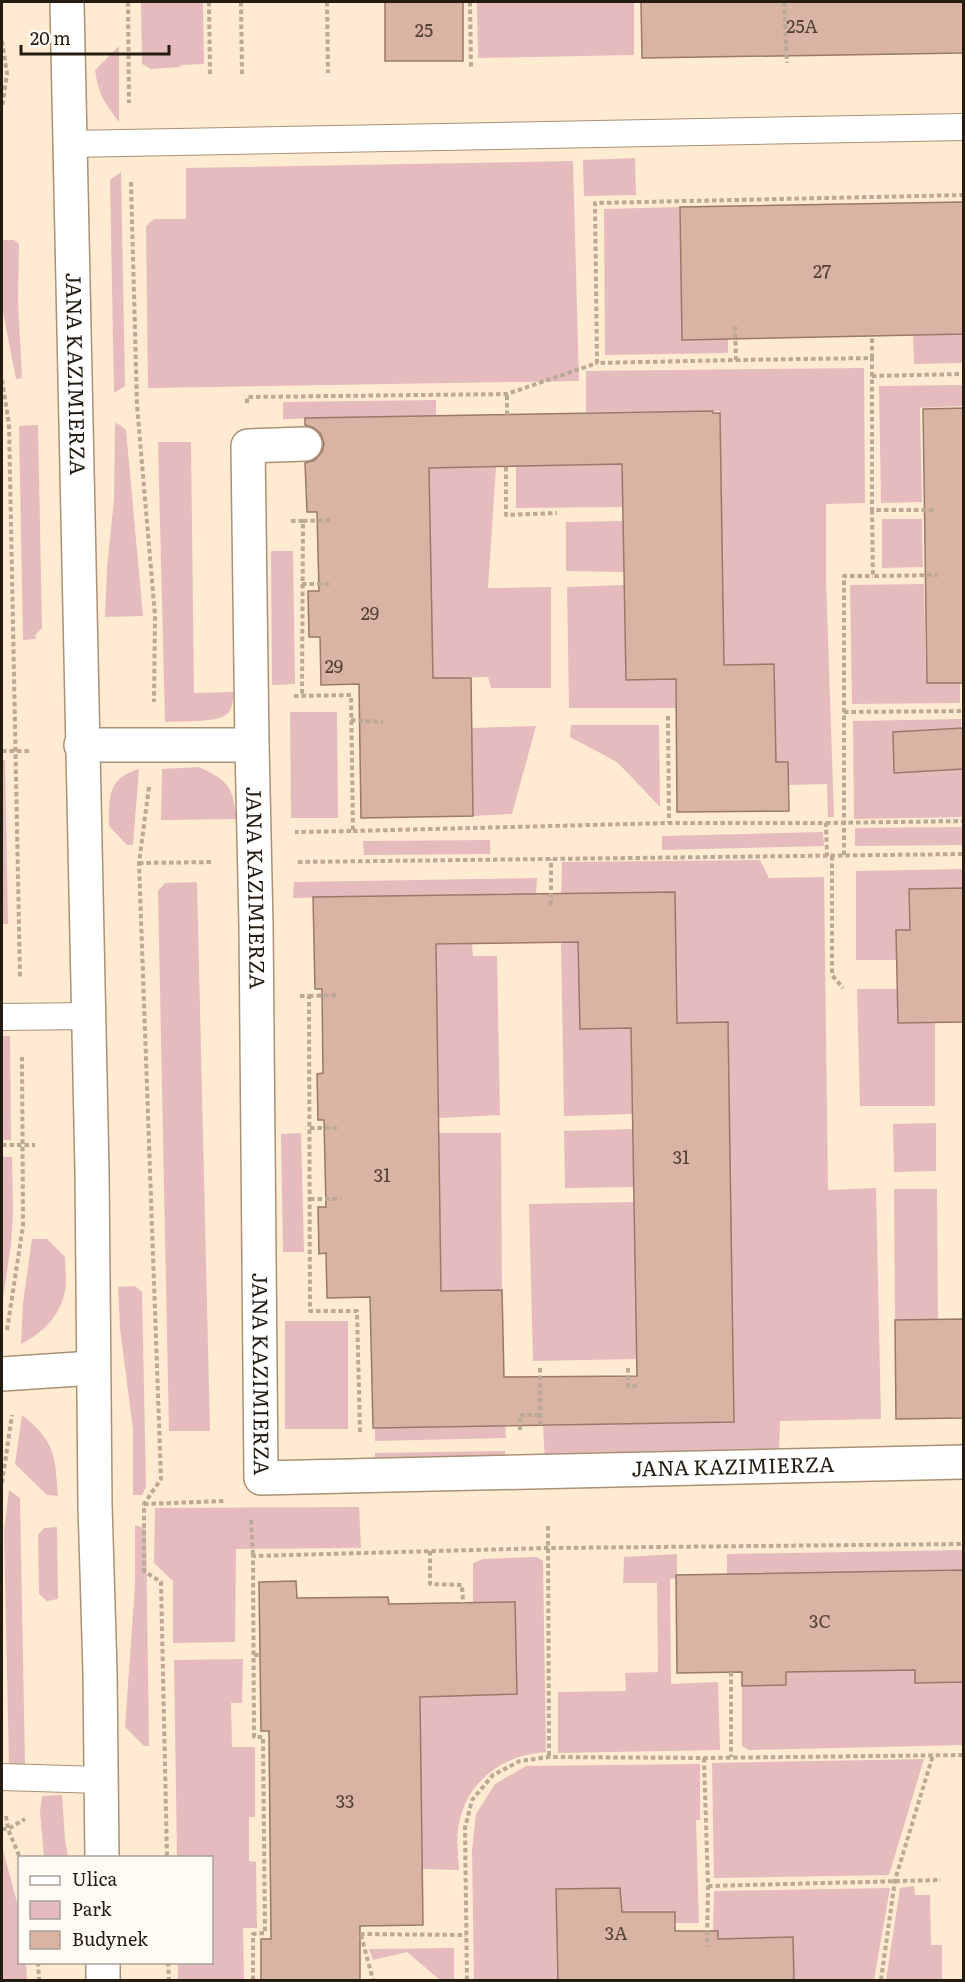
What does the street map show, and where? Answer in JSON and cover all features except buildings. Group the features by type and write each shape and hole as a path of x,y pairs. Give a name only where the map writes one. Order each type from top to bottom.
{"street":[{"name":"JANA KAZIMIERZA","path":"67,2 88,1016 102,1856"},
{"path":"248,446 305,444"},
{"name":"JANA KAZIMIERZA","path":"248,446 256,893 261,1478 361,1478 963,1462"},
{"path":"81,745 252,745"},
{"path":"6,1374 93,1368"},
{"path":"103,1964 104,1980"}],"lane":[{"path":"70,144 963,127"},
{"path":"11,1017 88,1016"},
{"path":"2,1777 101,1780"}],"path":[{"path":"128,2 136,405 154,616 154,744 140,863 161,1479 144,1504 144,1570 161,1582 166,1856"},
{"path":"209,2 210,76"},
{"path":"242,2 242,75"},
{"path":"327,2 328,73"},
{"path":"470,2 471,68"},
{"path":"784,2 787,63"},
{"path":"2,41 7,74 2,108"},
{"path":"597,363 594,202 963,195"},
{"path":"735,326 736,360"},
{"path":"872,336 873,576"},
{"path":"248,446 247,398 507,394 597,363 872,358"},
{"path":"872,376 963,374"},
{"path":"2,380 9,424 16,751 11,1017 24,1146 23,1226 7,1334 6,1374 12,1413 2,1483"},
{"path":"507,394 507,415"},
{"path":"506,466 506,515 557,513"},
{"path":"872,510 936,510"},
{"path":"303,521 330,520"},
{"path":"844,855 844,576 938,575"},
{"path":"302,584 331,584"},
{"path":"284,696 351,695 353,831"},
{"path":"844,712 963,711"},
{"path":"668,716 669,823"},
{"path":"351,720 383,722"},
{"path":"2,752 31,751"},
{"path":"286,832 669,823 963,821"},
{"path":"826,823 830,856 832,975 843,988"},
{"path":"287,862 963,854"},
{"path":"551,905 552,859"},
{"path":"298,996 338,995"},
{"path":"309,996 310,1311 357,1311 361,1478"},
{"path":"310,1128 340,1128"},
{"path":"2,1145 35,1145"},
{"path":"310,1200 341,1200"},
{"path":"540,1368 540,1426"},
{"path":"628,1368 628,1386 637,1386"},
{"path":"520,1426 520,1415 540,1415"},
{"path":"144,1504 226,1501"},
{"path":"251,1511 254,1737 263,1737 268,1933 253,1934 253,1980"},
{"path":"548,1526 549,1757"},
{"path":"253,1556 548,1548 963,1544"},
{"path":"430,1551 430,1584 462,1585 463,1603"},
{"path":"254,1655 260,1655"},
{"path":"730,1672 731,1758"},
{"path":"881,1980 895,1880 933,1755"},
{"path":"467,1980 465,1828 472,1800 493,1775 520,1761 549,1757 731,1758 963,1755"},
{"path":"704,1758 708,1886 707,1947"},
{"path":"2,1829 8,1829 30,1816"},
{"path":"708,1886 941,1880"},
{"path":"373,1980 361,1934 466,1935"},
{"path":"38,1964 39,1980"},
{"path":"168,1964 169,1980"}],"green space":[{"path":"141,2 203,2 204,64 151,69 142,64"},
{"path":"477,2 634,2 634,55 478,58"},
{"path":"119,46 119,122 103,98 95,70"},
{"path":"635,158 636,195 584,196 583,160"},
{"path":"573,161 579,381 148,388 146,226 154,219 186,219 186,168"},
{"path":"121,172 125,386 114,393 110,180"},
{"path":"680,207 682,339 728,339 728,353 605,355 604,209"},
{"path":"2,240 14,240 19,244 18,301 22,378 16,379 2,307"},
{"path":"963,334 963,363 914,364 913,335"},
{"path":"864,368 865,503 826,504 826,579 834,817 828,817 827,784 789,785 788,762 776,762 774,707 724,665 720,411 586,412 586,371"},
{"path":"963,385 963,406 920,408 922,502 881,503 879,386"},
{"path":"436,400 436,416 283,419 283,402"},
{"path":"115,423 126,430 143,616 105,617 114,499"},
{"path":"38,425 42,628 35,635 36,639 23,640 19,426"},
{"path":"158,442 191,442 194,693 234,692 229,712 215,719 165,722"},
{"path":"622,464 623,507 516,508 516,466"},
{"path":"496,467 488,588 551,587 551,688 491,688 488,677 433,678 429,468"},
{"path":"882,519 922,519 923,567 882,568"},
{"path":"623,521 624,572 566,571 566,522"},
{"path":"271,551 293,551 295,684 272,685"},
{"path":"924,584 926,679 960,678 960,703 852,704 850,585"},
{"path":"624,585 626,679 675,679 676,708 569,708 567,587"},
{"path":"290,712 337,712 338,818 291,818"},
{"path":"961,719 963,817 854,819 853,721"},
{"path":"571,725 659,725 660,807 617,762 570,737"},
{"path":"536,726 512,814 473,816 471,728"},
{"path":"2,760 5,760 8,924 2,924"},
{"path":"199,767 228,786 237,819 161,820 162,769"},
{"path":"139,769 133,845 127,845 109,826 110,798 115,784 121,778"},
{"path":"963,827 963,845 855,846 855,828"},
{"path":"823,832 824,846 662,850 662,836"},
{"path":"490,840 490,854 364,855 363,841"},
{"path":"760,860 769,878 824,877 828,1190 876,1188 881,1419 780,1421 779,1454 545,1460 543,1426 734,1421 729,1113 677,1023 675,892 579,893 561,904 562,862"},
{"path":"963,869 963,888 909,889 910,930 896,930 897,960 856,960 856,871"},
{"path":"537,878 536,894 293,898 294,882"},
{"path":"197,882 210,1431 169,1431 158,891 165,883"},
{"path":"561,942 578,942 580,1029 631,1028 632,1114 564,1116"},
{"path":"472,944 473,956 497,956 500,1115 439,1118 436,945"},
{"path":"857,989 897,989 898,1023 935,1023 935,1106 860,1106"},
{"path":"2,1036 10,1036 11,1140 2,1140"},
{"path":"936,1123 936,1171 894,1172 893,1124"},
{"path":"632,1129 634,1187 565,1188 564,1131"},
{"path":"301,1133 304,1252 283,1252 281,1134"},
{"path":"439,1133 501,1133 502,1290 441,1291"},
{"path":"2,1157 12,1157 13,1211 11,1244 2,1306"},
{"path":"894,1189 937,1189 938,1320 895,1320"},
{"path":"634,1202 637,1359 533,1361 529,1204"},
{"path":"32,1239 47,1239 65,1257 66,1287 63,1300 55,1316 36,1335 21,1344 23,1303"},
{"path":"135,1286 142,1292 146,1487 142,1495 133,1495 133,1430 120,1328 118,1287"},
{"path":"285,1321 348,1321 348,1429 285,1429"},
{"path":"22,1415 42,1433 52,1451 58,1496 47,1495 15,1464"},
{"path":"505,1422 506,1438 375,1441 375,1428"},
{"path":"505,1451 505,1458 375,1461 375,1453"},
{"path":"9,1490 20,1498 25,1765 9,1766 4,1532"},
{"path":"359,1507 361,1548 236,1549 235,1642 173,1643 173,1581 154,1563 155,1508"},
{"path":"135,1525 146,1529 149,1746 144,1746 125,1727 135,1585"},
{"path":"57,1527 58,1599 47,1601 39,1594 38,1535 44,1528"},
{"path":"963,1550 963,1570 727,1574 727,1554"},
{"path":"677,1554 677,1578 670,1579 671,1684 718,1682 720,1750 558,1753 558,1692 626,1691 625,1673 658,1672 657,1583 623,1583 624,1557"},
{"path":"537,1557 543,1561 546,1752 530,1754 502,1764 479,1782 470,1794 458,1828 459,1870 422,1869 420,1684 517,1694 515,1602 473,1603 473,1563 483,1559"},
{"path":"243,1659 242,1703 231,1703 232,1747 255,1747 255,1817 249,1817 249,1861 256,1862 257,1928 243,1928 244,1980 178,1980 178,1964 213,1964 213,1856 177,1856 174,1660"},
{"path":"915,1670 915,1683 963,1682 963,1745 749,1750 742,1746 742,1686 786,1685 786,1672"},
{"path":"924,1759 889,1875 714,1878 712,1763"},
{"path":"700,1764 700,1820 696,1820 699,1923 675,1923 675,1912 640,1912 621,1924 619,1888 557,1889 558,1980 474,1980 472,1850 476,1814 495,1784 526,1766"},
{"path":"62,1795 68,1856 44,1856 40,1812 42,1796"},
{"path":"2,1846 18,1906 18,1964 26,1964 27,1980 2,1980"},
{"path":"914,1886 915,1895 930,1895 931,1945 942,1945 942,1980 886,1980 900,1888"},
{"path":"890,1888 874,1980 794,1980 793,1938 718,1939 718,1931 713,1931 714,1891"},
{"path":"454,1948 454,1980 440,1980 407,1952 373,1960 369,1949"}]}
